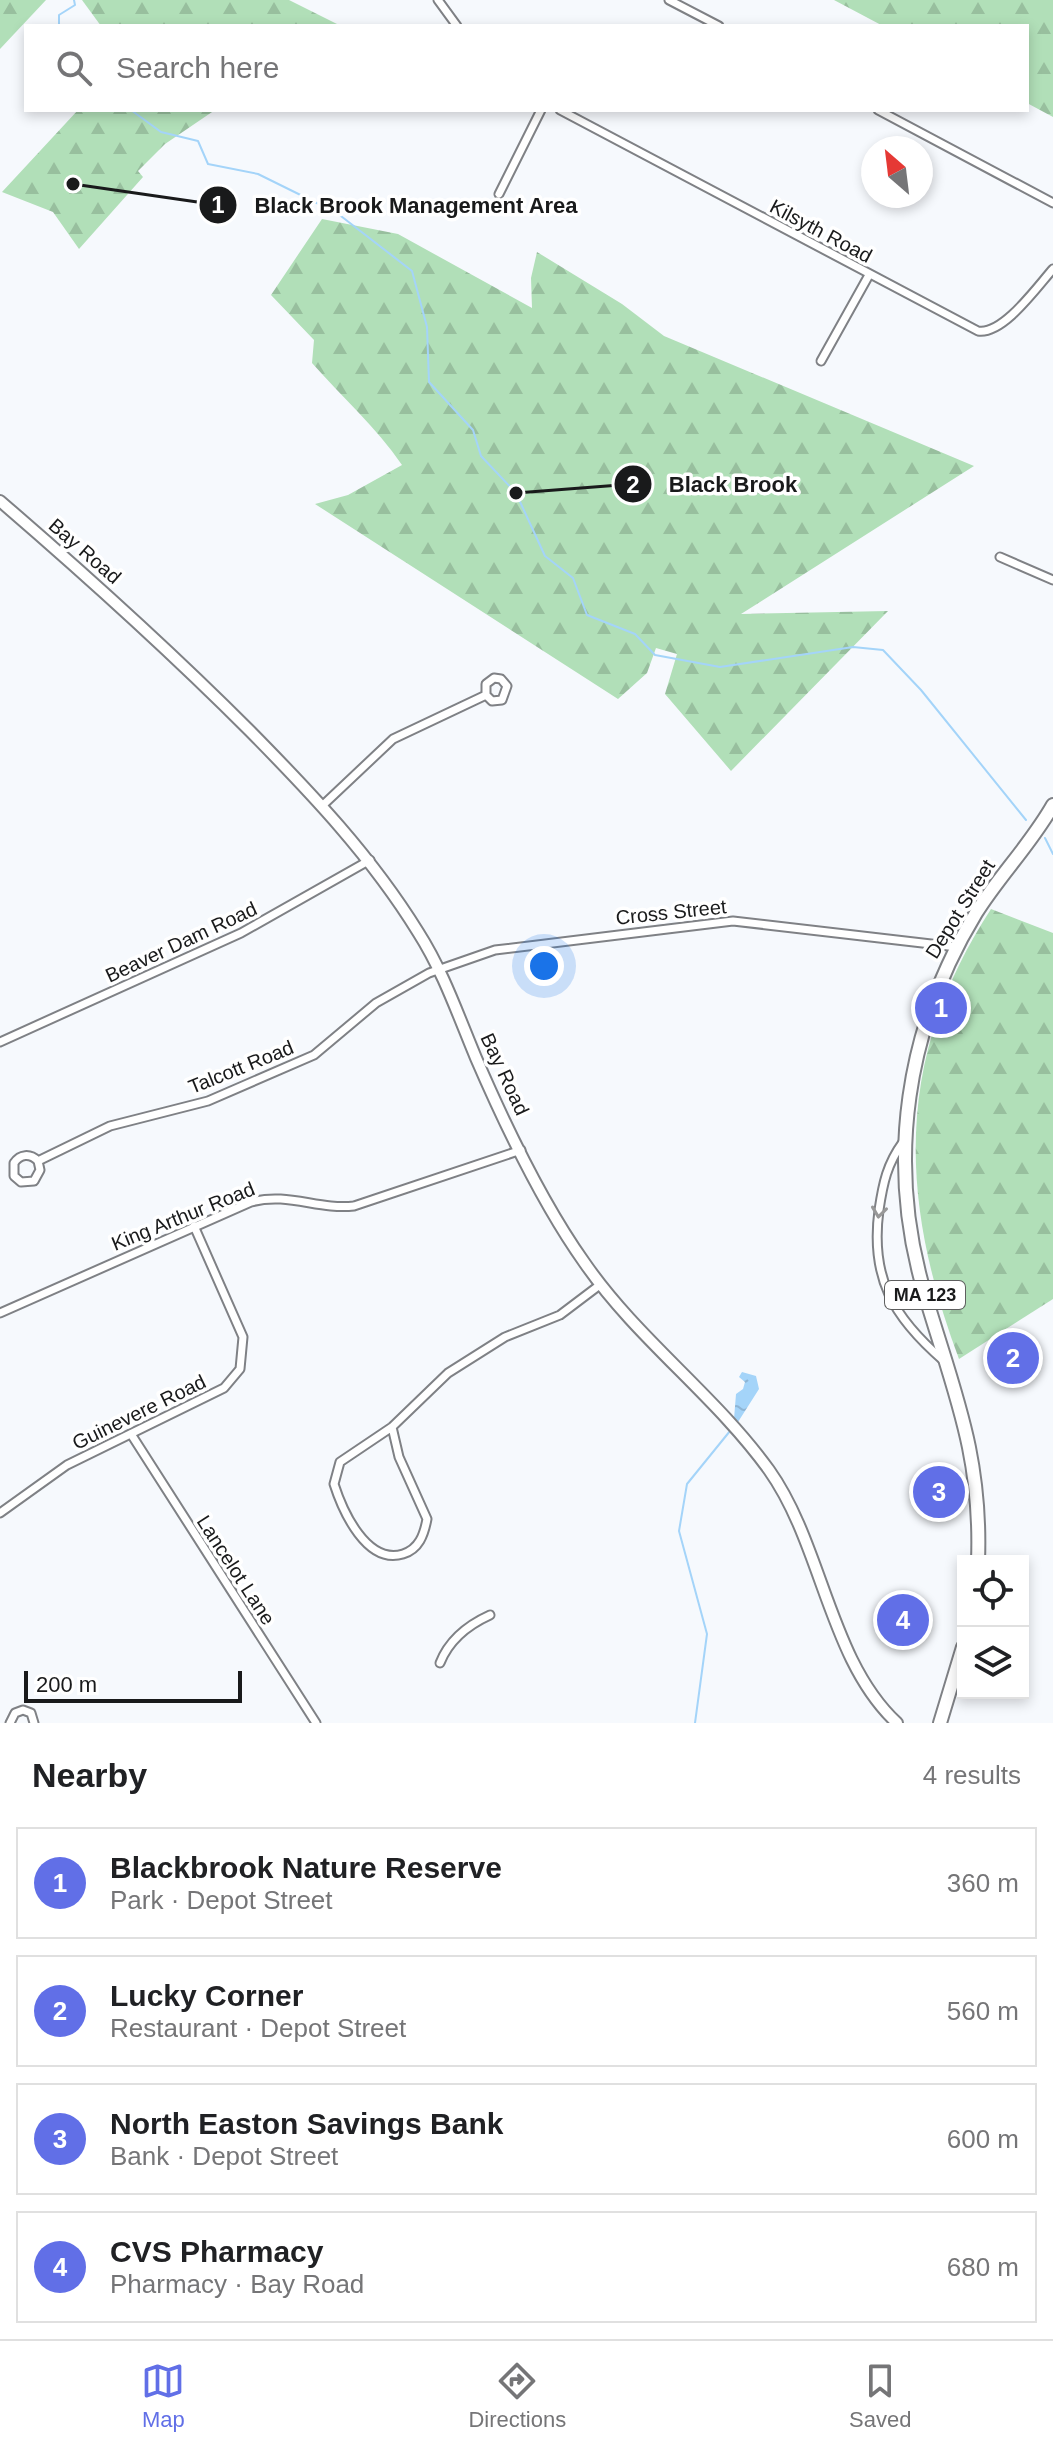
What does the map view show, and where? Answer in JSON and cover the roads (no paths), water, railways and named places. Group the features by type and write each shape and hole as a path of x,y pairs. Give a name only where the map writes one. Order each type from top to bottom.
{"highway":[{"name":"Depot Street","path":"978,1555 972,1450 912,1243 905,1190 904,1140 910,1084 940,979 984,901 1053,805"},
{"path":"940,1723 957,1667"}],"main road":[{"name":"Bay Road","path":"0,501 167,648 322,806 370,860 438,969 484,1076 566,1235 601,1284 771,1473 800,1525 851,1654 879,1705 897,1723"}],"street":[{"path":"438,0 456,24"},
{"path":"669,0 715,24"},
{"path":"499,194 540,112"},
{"name":"Kilsyth Road","path":"564,112 964,325 984,332 1004,322 1053,269"},
{"path":"882,112 1053,203"},
{"path":"821,361 869,275"},
{"path":"1000,557 1053,580"},
{"path":"322,806 393,739 486,695"},
{"name":"Beaver Dam Road","path":"0,1042 241,933 370,860"},
{"name":"Cross Street","path":"438,969 503,948 733,921 957,947"},
{"name":"Talcott Road","path":"38,1161 110,1126 208,1101 314,1055 333,1043 370,1007 438,969"},
{"path":"904,1140 889,1162 882,1185 875,1249 877,1267 893,1302 919,1336 949,1365"},
{"name":"King Arthur Road","path":"0,1313 194,1226 268,1198 291,1198 341,1207 360,1205 521,1150"},
{"name":"Guinevere Road","path":"0,1513 67,1465 224,1388 237,1374 243,1362 245,1346 238,1320 194,1226"},
{"path":"392,1427 399,1457 427,1519 419,1543 397,1556 373,1550 364,1540 334,1484 340,1462 392,1427 448,1373 505,1337 560,1315 601,1284"},
{"name":"Lancelot Lane","path":"131,1434 316,1723"},
{"path":"440,1663 445,1650 458,1635 490,1615"},
{"path":"10,1723 15,1713 23,1710 31,1713 34,1723"}],"water":[{"path":"742,1372 756,1376 759,1389 738,1422 734,1419 736,1394 743,1389 745,1382 739,1377"}],"waterway":[{"path":"59,24 59,15 75,5 74,0"},
{"path":"134,112 161,132 198,141 208,164 258,174 337,213 412,271 427,327 429,382 473,430 481,456 516,493 545,556 573,578 587,615 635,634 655,655 720,667 853,647 883,650 921,690 1026,820"},
{"path":"1045,838 1053,854"},
{"path":"695,1723 707,1634 679,1531 687,1484 730,1431"}],"place":[{"name":"Black Brook Management Area","path":"73,184"},
{"name":"Black Brook","path":"516,493"},
{"name":"Blackbrook Nature Reserve","path":"941,1008"},
{"name":"Lucky Corner","path":"1013,1358"},
{"name":"North Easton Savings Bank","path":"939,1492"},
{"name":"CVS Pharmacy","path":"903,1620"}]}
